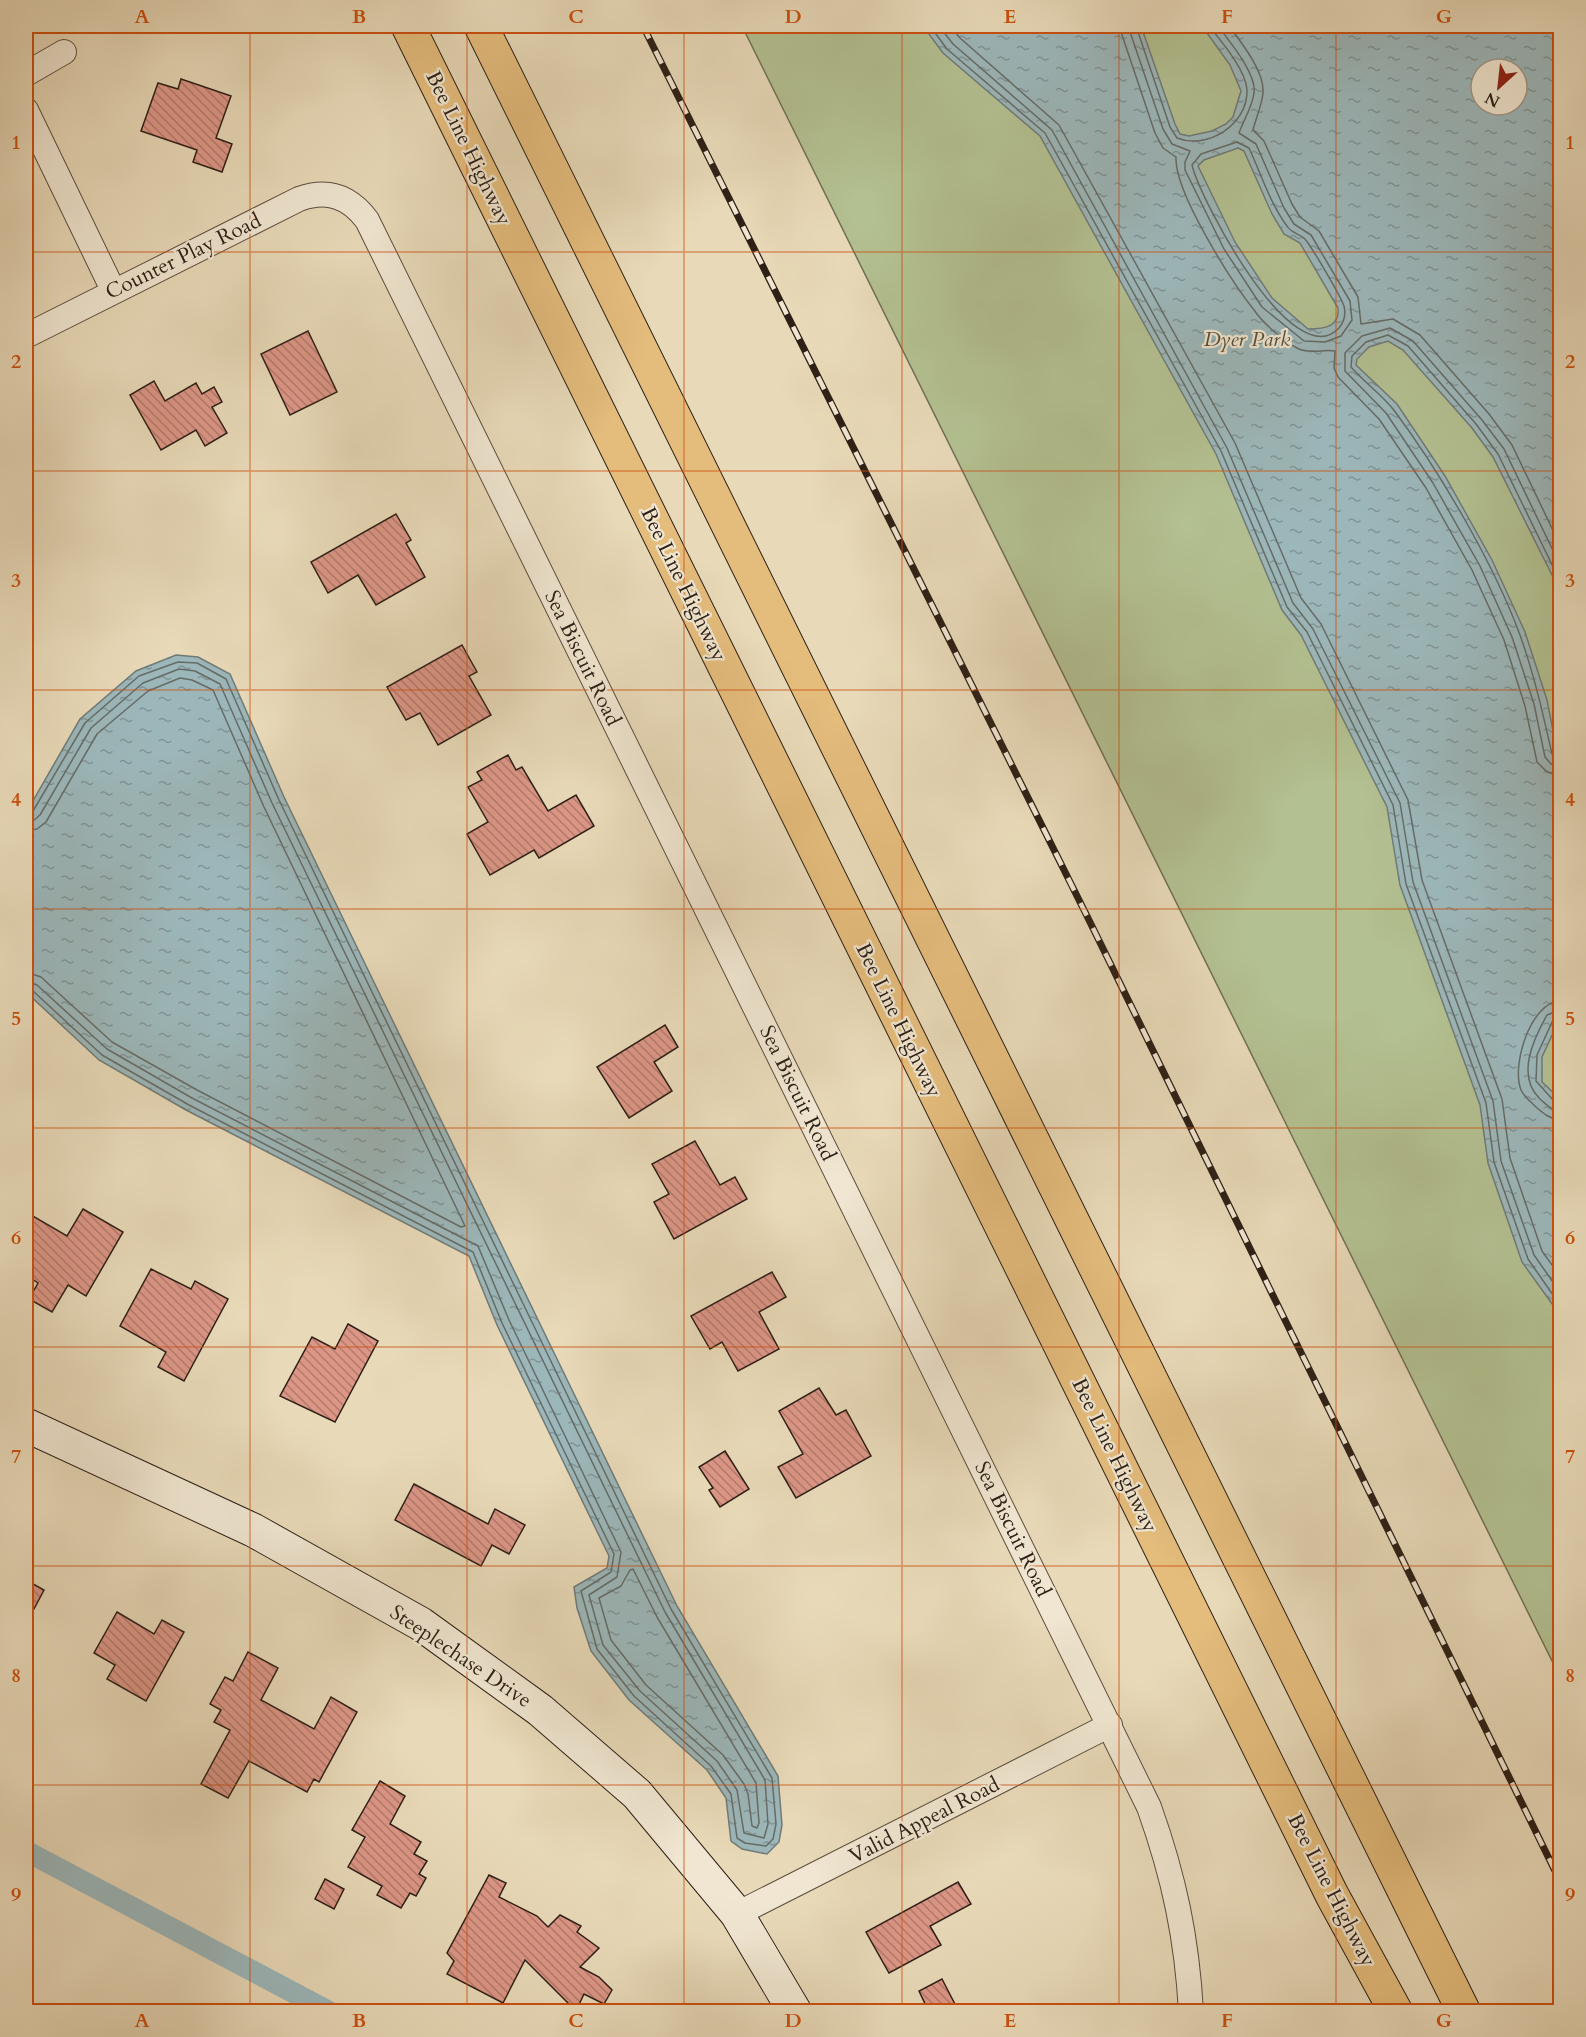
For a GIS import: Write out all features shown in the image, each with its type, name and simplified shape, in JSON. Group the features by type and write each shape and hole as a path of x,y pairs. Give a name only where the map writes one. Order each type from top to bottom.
{"highway":[{"name":"Bee Line Highway","path":"408,26 1327,1884 1396,2012"},
{"path":"481,26 1464,2012"}],"street":[{"path":"26,74 64,52"},
{"path":"26,110 113,290"},
{"name":"Counter Play Road","path":"26,336 113,290 299,199 314,194 329,194 344,199"},
{"name":"Sea Biscuit Road","path":"344,199 357,208 367,220 1149,1807 1169,1862 1188,1958 1191,2012"},
{"name":"Steeplechase Drive","path":"26,1425 253,1530 429,1630 540,1710 591,1751 637,1794 737,1914 795,2012"},
{"name":"Valid Appeal Road","path":"737,1914 1110,1725"}],"green space":[{"name":"Dyer Park","path":"742,26 1560,26 1560,1677"}],"water":[{"path":"923,26 1141,26 1175,124 1180,134 1189,136 1212,131 1226,124 1233,117 1241,91 1230,65 1202,26 1560,26 1560,591 1493,457 1472,428 1403,350 1388,341 1369,347 1357,359 1356,365 1397,404 1445,476 1492,560 1525,632 1547,700 1560,766 1560,1018 1542,1057 1542,1082 1560,1099 1560,1315 1522,1262 1488,1163 1480,1105 1400,885 1387,807 1301,635 1282,610 1216,454 1040,136 943,53","holes":["1238,148 1244,151 1272,214 1284,234 1300,243 1338,308 1336,319 1330,326 1308,329 1272,298 1235,242 1198,166 1204,160"]},
{"path":"176,655 198,657 230,674 284,797 677,1606 778,1776 782,1825 779,1842 767,1854 742,1849 731,1841 726,1798 707,1770 629,1700 591,1651 577,1608 574,1587 607,1568 609,1556 497,1325 469,1256 186,1110 99,1060 26,992 26,813 80,719 136,671"}],"building":[{"path":"181,79 231,96 216,138 232,144 222,172 193,162 197,150 141,131 158,83 178,89"},
{"path":"308,331 337,392 290,415 261,354"},
{"path":"154,381 165,401 196,383 202,394 214,387 222,402 212,407 227,433 205,446 196,430 161,450 130,395"},
{"path":"396,514 411,540 406,543 425,577 376,605 358,575 328,593 311,562"},
{"path":"462,645 477,672 469,676 491,715 438,745 420,713 406,720 387,687"},
{"path":"508,755 516,770 522,767 548,811 576,795 594,826 539,858 534,850 490,875 467,834 488,822 468,787 482,780 477,772"},
{"path":"665,1025 678,1047 654,1062 672,1091 629,1118 597,1067"},
{"path":"695,1141 720,1185 735,1177 747,1199 674,1239 654,1202 669,1194 652,1164"},
{"path":"83,1209 123,1232 86,1296 68,1285 52,1312 29,1299 38,1283 26,1275 26,1212 67,1236"},
{"path":"151,1269 191,1289 195,1281 228,1299 184,1381 158,1367 166,1352 120,1326"},
{"path":"772,1272 786,1297 759,1312 779,1349 738,1371 722,1342 710,1349 691,1316"},
{"path":"348,1324 378,1341 335,1422 280,1396 312,1337 335,1349"},
{"path":"819,1388 836,1415 846,1410 871,1456 796,1498 778,1467 803,1454 779,1411"},
{"path":"725,1451 749,1489 720,1507 709,1490 713,1488 699,1467"},
{"path":"414,1484 488,1524 495,1509 525,1525 509,1554 492,1545 481,1566 395,1520"},
{"path":"26,1580 44,1590 26,1624"},
{"path":"117,1612 154,1634 162,1620 184,1632 146,1701 107,1679 115,1665 94,1653"},
{"path":"248,1652 278,1668 261,1700 314,1729 331,1697 357,1712 319,1782 314,1779 307,1792 249,1761 228,1798 201,1784 230,1730 214,1722 221,1710 210,1704 225,1677 233,1681"},
{"path":"380,1781 405,1796 390,1824 421,1842 414,1854 427,1861 419,1874 426,1878 416,1896 410,1893 401,1908 377,1895 382,1886 348,1867 365,1837 352,1830"},
{"path":"489,1875 506,1883 499,1897 537,1916 548,1927 560,1915 581,1926 577,1932 599,1948 580,1967 599,1977 612,1990 604,2004 584,1994 576,2011 525,1960 503,2003 447,1974 454,1961 447,1953"},
{"path":"325,1879 344,1889 334,1909 315,1899"},
{"path":"958,1882 971,1904 930,1926 941,1945 889,1973 866,1932"},
{"path":"942,1979 959,2012 929,2012 919,1991"}],"waterway":[{"path":"26,1851 330,2012"}],"railway":[{"path":"643,26 1087,916 1560,1881"}]}
